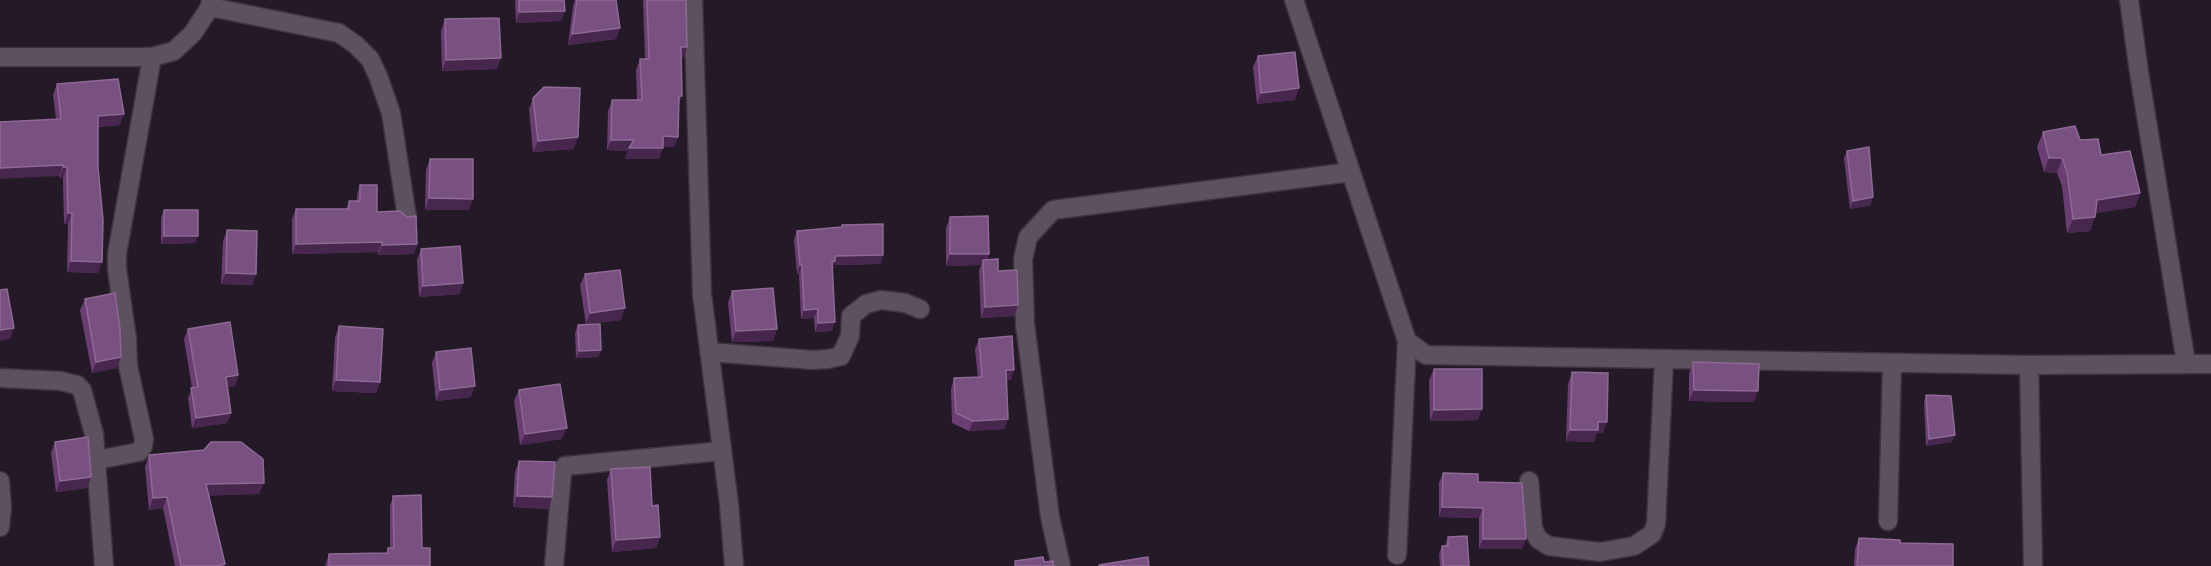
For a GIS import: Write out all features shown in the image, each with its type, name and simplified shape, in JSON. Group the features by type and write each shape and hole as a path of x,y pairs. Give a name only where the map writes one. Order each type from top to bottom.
{"street":[{"path":"693,0 702,294 729,504 734,566"},
{"path":"1294,0 1407,341 1396,555"},
{"path":"2129,0 2186,363"},
{"path":"0,57 152,57 174,51 193,33 210,4 339,33 370,59 378,76 391,113 407,217"},
{"path":"96,460 139,452 144,439 128,366 117,254 152,57"},
{"path":"1061,566 1050,517 1025,324 1023,259 1028,237 1053,210 1351,172"},
{"path":"709,352 813,360 841,356 850,336 851,316 866,304 881,300 905,303 920,309"},
{"path":"1407,341 1426,355 1892,363 2211,364"},
{"path":"1530,481 1533,528 1538,538 1549,546 1600,552 1634,546 1652,534 1656,524 1664,360"},
{"path":"1888,521 1892,363"},
{"path":"2029,364 2033,566"},
{"path":"0,378 61,381 77,385 82,390 94,434 104,566"},
{"path":"554,566 562,472 565,466 722,451"},
{"path":"0,481 2,507 0,527"}],"building":[{"path":"519,0 564,0 565,11 519,12"},
{"path":"577,0 616,0 620,28 572,34"},
{"path":"647,0 686,0 687,47 681,47 682,96 679,96 678,137 663,136 663,148 629,148 634,140 611,140 612,100 642,100 640,59 649,59"},
{"path":"499,18 501,58 446,60 445,19"},
{"path":"1295,52 1299,88 1261,93 1258,56"},
{"path":"118,79 124,114 98,116 98,167 103,220 102,262 71,261 72,213 68,213 67,167 63,165 0,168 0,122 61,119 57,84"},
{"path":"544,87 580,88 578,137 538,141 533,98"},
{"path":"2075,126 2080,140 2098,139 2101,155 2130,151 2140,193 2097,200 2095,217 2073,219 2067,172 2062,158 2049,158 2043,132"},
{"path":"1869,147 1873,197 1853,201 1847,151"},
{"path":"430,159 473,159 473,199 429,198"},
{"path":"360,185 377,185 377,212 400,211 407,217 416,216 417,244 382,245 382,242 296,244 296,209 349,209 349,201 360,201"},
{"path":"164,210 198,210 198,236 164,236"},
{"path":"988,216 989,254 950,254 950,217"},
{"path":"883,224 883,255 835,256 835,261 832,262 835,322 818,323 818,309 804,310 802,265 800,265 797,231 842,227 842,225"},
{"path":"227,230 257,231 256,274 226,273"},
{"path":"460,246 463,283 423,286 421,249"},
{"path":"998,259 998,271 1017,270 1018,305 985,307 983,260"},
{"path":"620,270 625,308 590,313 585,274"},
{"path":"773,288 777,329 736,331 732,291"},
{"path":"7,289 14,328 0,330 0,290"},
{"path":"115,293 121,357 96,362 85,299"},
{"path":"230,322 238,375 226,377 231,413 196,418 191,388 198,387 188,329"},
{"path":"600,324 601,350 579,351 578,325"},
{"path":"339,326 383,329 380,382 336,380"},
{"path":"1012,336 1014,370 1006,370 1008,419 973,421 956,413 954,378 982,377 979,339"},
{"path":"471,348 475,386 440,390 436,352"},
{"path":"1693,362 1759,364 1758,391 1694,390"},
{"path":"1434,369 1482,369 1482,409 1434,410"},
{"path":"1572,372 1608,373 1607,422 1598,422 1598,430 1570,430"},
{"path":"560,384 567,428 525,434 519,390"},
{"path":"1926,395 1951,396 1955,435 1929,439"},
{"path":"88,437 91,477 60,481 55,442"},
{"path":"211,442 241,442 263,459 264,483 206,484 225,564 181,566 167,497 153,498 149,455 204,450"},
{"path":"519,461 555,462 552,497 517,496"},
{"path":"650,467 652,506 658,505 660,537 616,540 611,469"},
{"path":"1443,473 1478,474 1478,482 1522,483 1526,539 1483,539 1483,508 1442,507"},
{"path":"421,495 422,548 430,548 430,566 329,566 329,554 388,553 388,548 394,548 393,496"},
{"path":"1467,536 1469,566 1443,566 1442,546 1448,546 1448,537"},
{"path":"1859,538 1900,540 1900,543 1953,544 1953,566 1857,566"},
{"path":"1043,557 1044,562 1053,561 1053,566 1015,566 1015,561"},
{"path":"1148,557 1149,566 1099,566 1099,565"}]}
